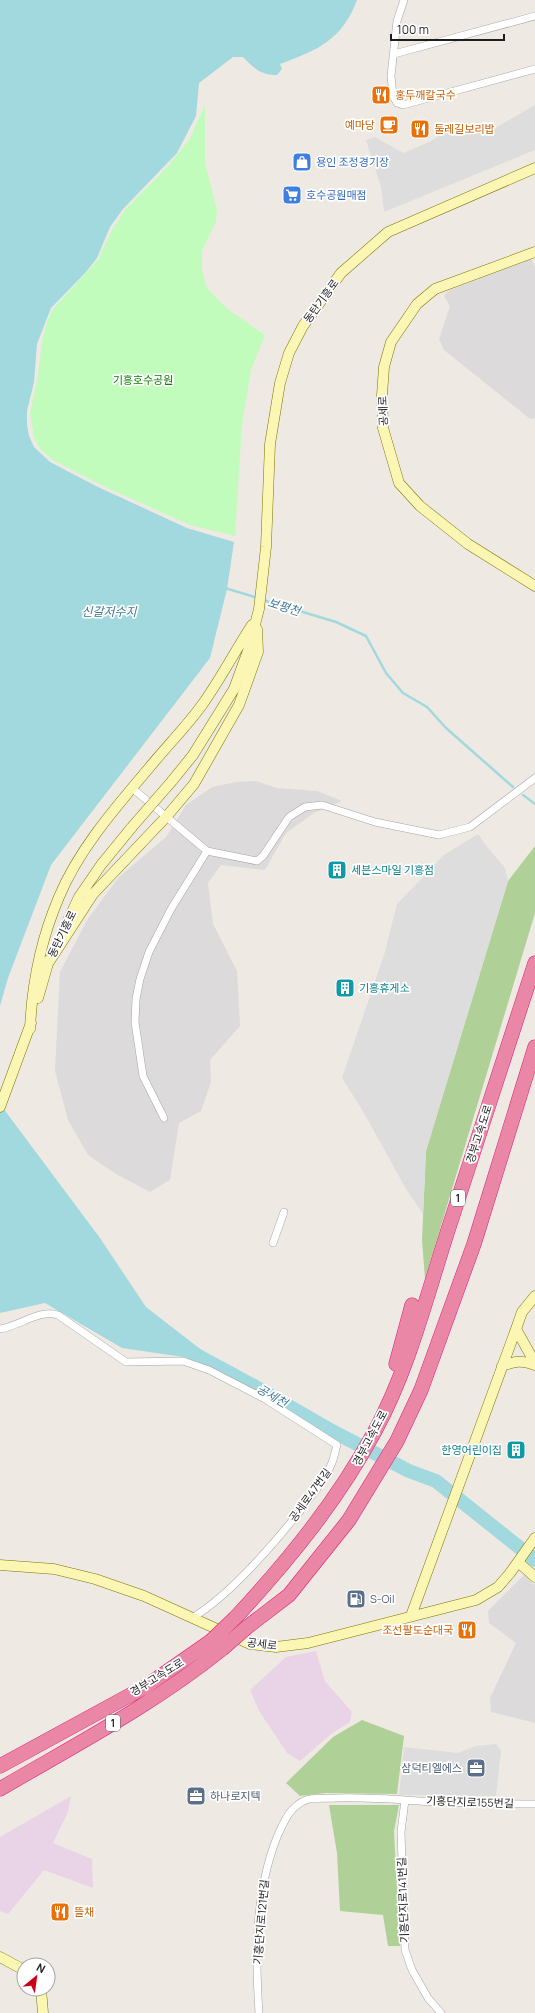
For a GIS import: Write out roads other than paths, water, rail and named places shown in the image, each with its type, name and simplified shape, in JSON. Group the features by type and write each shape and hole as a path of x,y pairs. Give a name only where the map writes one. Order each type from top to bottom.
{"highway":[{"name":"경부고속도로","path":"0,1789 154,1698 195,1671 235,1618 278,1571 324,1512 356,1465 375,1431 414,1342 449,1226 535,963"},
{"name":"경부고속도로","path":"0,1766 145,1687 246,1628 288,1595 349,1520 397,1441 421,1390 474,1244 535,1047"},
{"path":"383,1414 412,1305"}],"main road":[{"name":"동탄기흥로","path":"0,1107 21,1056 30,1029 47,965 79,897 101,865 193,755 234,689 249,648 258,613 266,547 270,444 280,382 289,353 303,326 341,273 388,232 530,172 535,168"},
{"name":"공세로","path":"535,252 435,290 417,304 391,342 384,367 382,395 383,428 399,483 420,506 468,544 535,586"},
{"path":"30,1029 31,998 43,941 59,896 77,863 97,833 132,788 202,705 258,613"},
{"path":"47,965 93,894 167,816 194,784 239,705 258,652 258,613"},
{"path":"411,1616 522,1312 535,1296"},
{"path":"502,1366 513,1361 525,1361 535,1364 532,1351 516,1329"},
{"name":"공세로","path":"0,1565 54,1569 95,1579 144,1596 250,1644 276,1647 308,1643 476,1600 498,1587 534,1539"},
{"path":"518,1562 535,1577"},
{"path":"0,1957 16,1966"},
{"path":"42,1997 43,2013"}],"street":[{"path":"404,0 397,21 391,76 393,96 397,103 403,105 535,68"},
{"path":"394,54 535,16"},
{"path":"132,788 207,851 257,861 263,856 289,817 305,807 322,805 374,822 439,834 470,827 535,778"},
{"path":"164,1118 143,1076 135,1022 136,999 140,979 149,952 171,909 207,851"},
{"path":"273,1243 284,1212"},
{"name":"공세로47번길","path":"0,1329 28,1321 42,1313 58,1315 126,1362 182,1361 209,1370 265,1399 337,1445 332,1465 314,1492 289,1524 268,1549 233,1585 211,1605 192,1618"},
{"name":"기흥단지로121번길","path":"259,2013 256,1975 261,1896 269,1859 283,1823 292,1808 307,1800 355,1798 405,1800"},
{"name":"기흥단지로155번길","path":"405,1800 535,1804"},
{"name":"기흥단지로141번길","path":"405,1800 401,1832 405,1950 412,1970 428,1998 441,2013"}],"water":[{"name":"신갈저수지","path":"0,0 357,0 351,14 336,34 327,42 306,54 280,64 282,69 277,75 266,74 254,68 243,57 233,57 199,83 196,116 177,153 123,209 110,227 97,258 86,272 51,308 37,344 34,382 27,411 29,436 34,447 50,462 98,487 187,528 234,542 227,589 210,658 51,865 8,978 0,1006"},
{"path":"0,1104 100,1238 146,1307 217,1362 122,1348 45,1303 0,1313"}],"waterway":[{"name":"보평천","path":"225,588 258,598"},
{"name":"보평천","path":"263,600 336,622 366,636 386,673 403,693 427,707 446,728 513,787"},
{"name":"보평천","path":"523,795 535,804"},
{"name":"공세천","path":"189,1351 332,1431 409,1471 436,1481 535,1560"}],"place":[{"name":"홍두깨칼국수","path":"381,95"},
{"name":"예마당","path":"389,125"},
{"name":"둘레길보리밥","path":"420,129"},
{"name":"용인 조정경기장","path":"302,162"},
{"name":"호수공원매점","path":"292,195"},
{"name":"세븐스마일 기흥점","path":"337,870"},
{"name":"기흥휴게소","path":"345,988"},
{"name":"한영어린이집","path":"516,1450"},
{"name":"S-Oil","path":"356,1599"},
{"name":"조선팔도순대국","path":"467,1630"},
{"name":"삼덕티엘에스","path":"476,1768"},
{"name":"하나로지텍","path":"196,1796"},
{"name":"뜰채","path":"60,1912"}],"park label":[{"name":"기흥호수공원","path":"143,380"}]}
